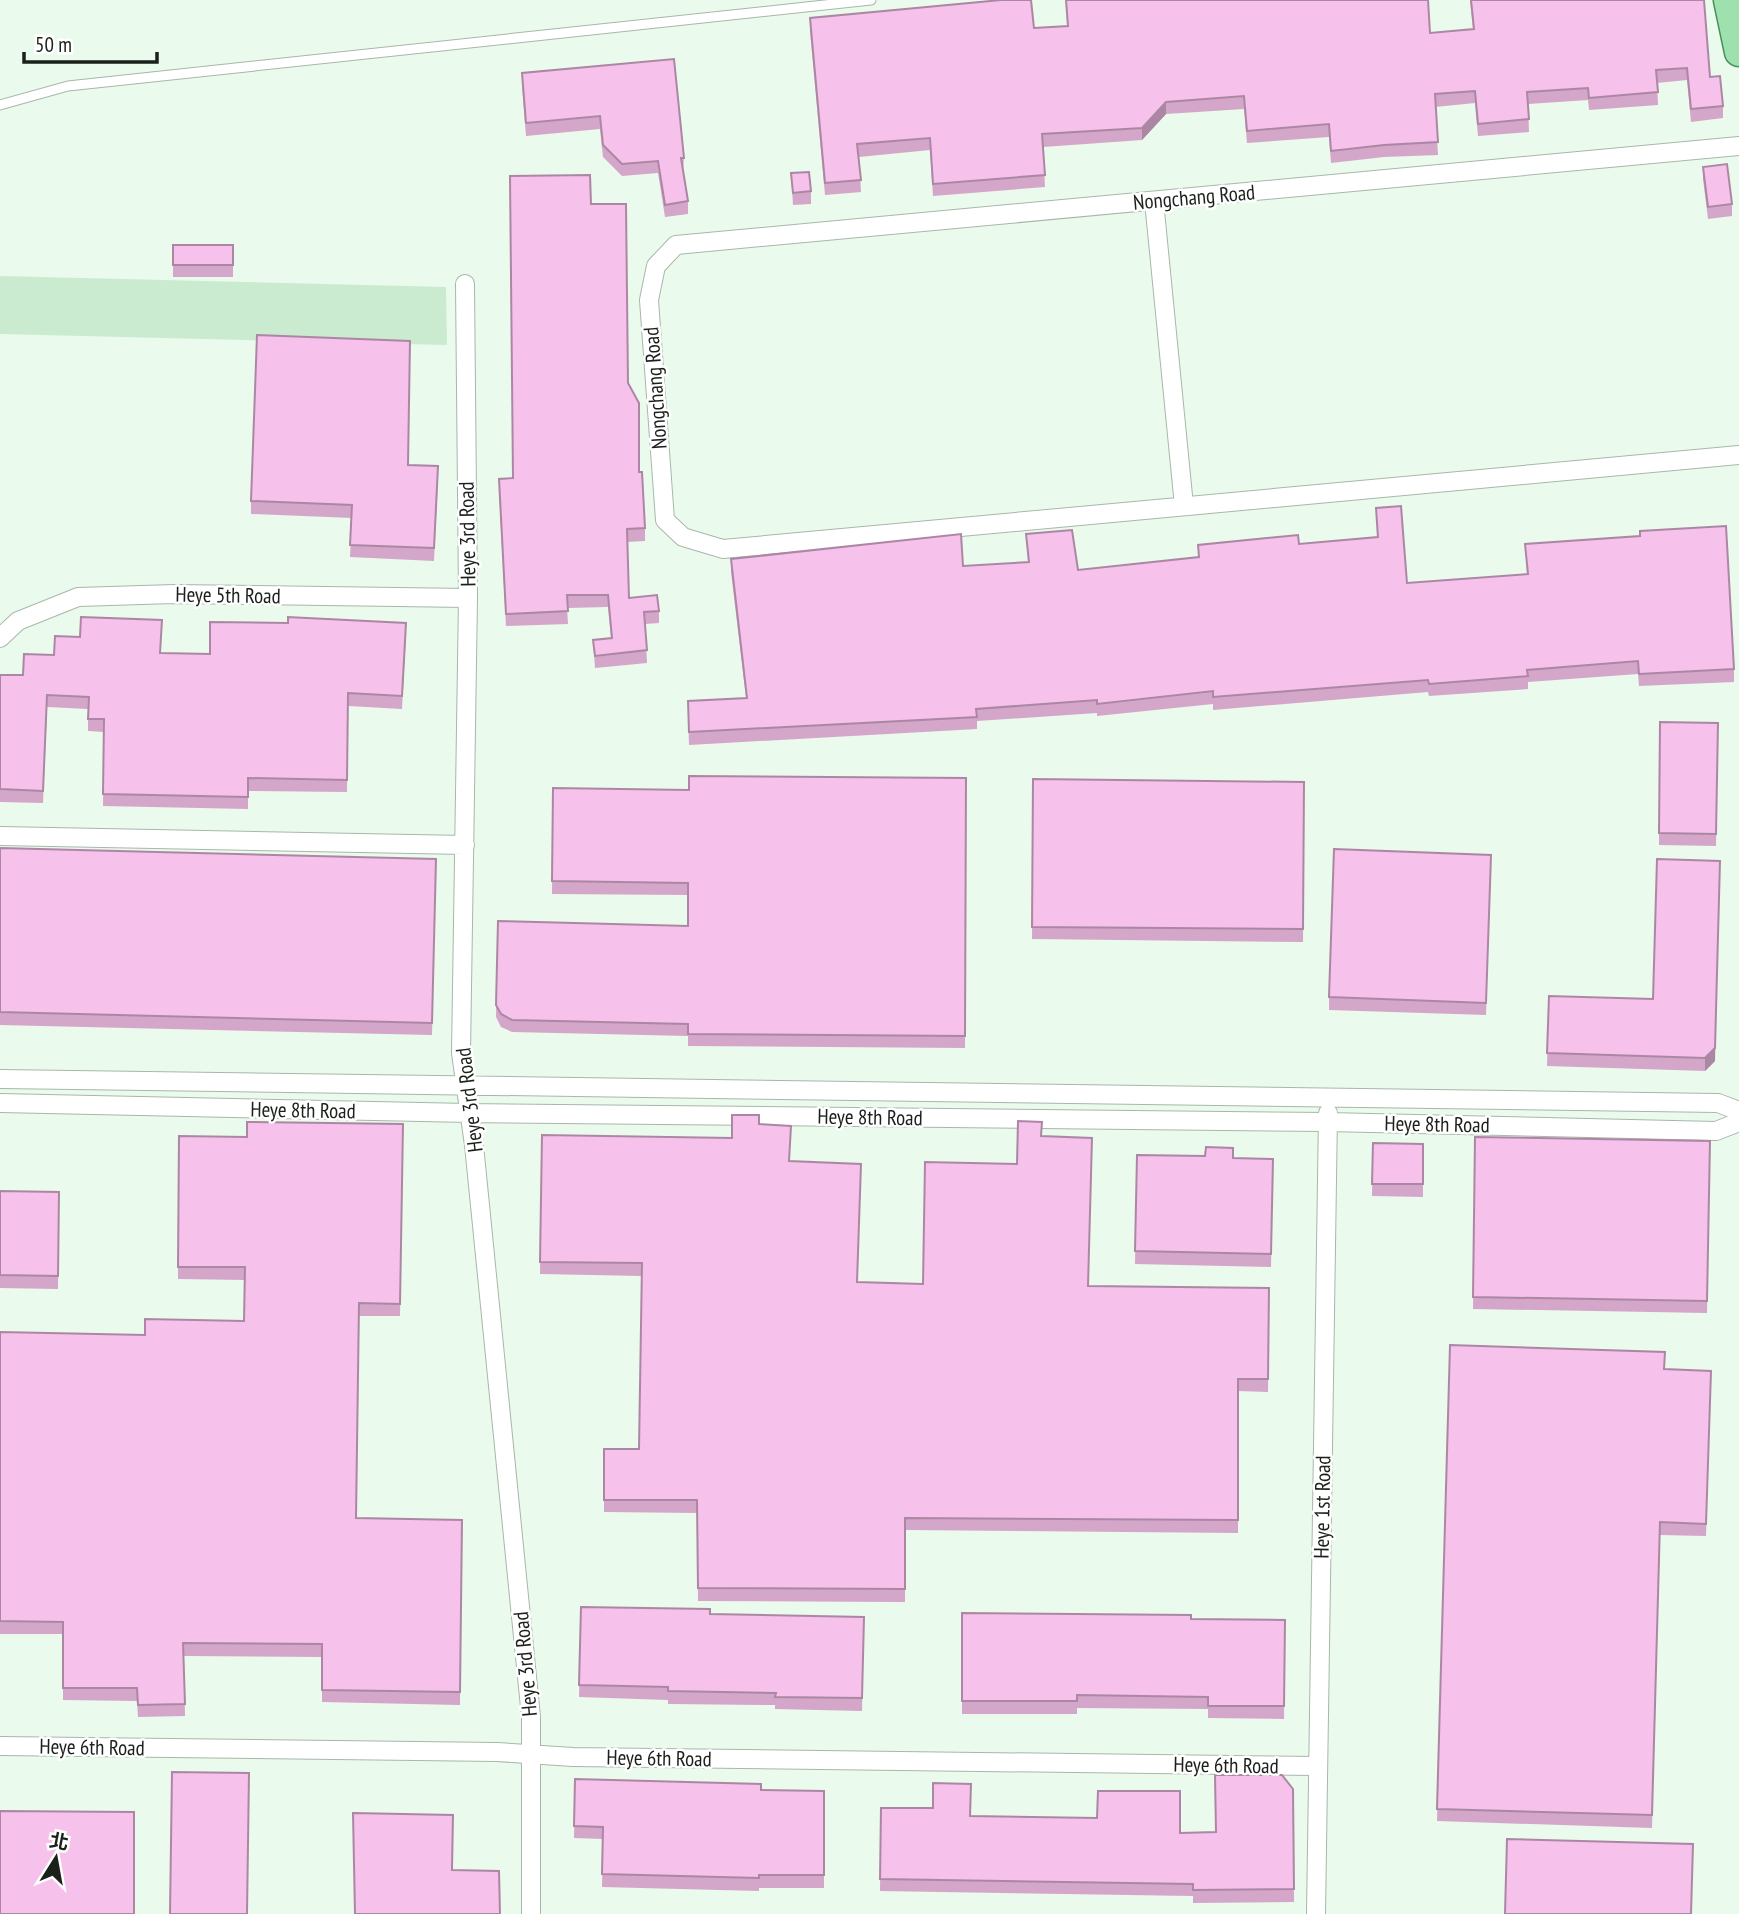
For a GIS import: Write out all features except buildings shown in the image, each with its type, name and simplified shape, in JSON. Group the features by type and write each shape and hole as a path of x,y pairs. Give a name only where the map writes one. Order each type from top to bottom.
{"main road":[{"path":"1728,0 1739,52"}],"street":[{"name":"Nongchang Road","path":"1739,146 676,245 656,266 649,300 665,520 684,537 723,549 1739,454"},
{"path":"1154,201 1184,506"},
{"name":"Heye 3rd Road","path":"464,284 468,598 461,1053 531,1717 531,1914"},
{"name":"Heye 5th Road","path":"0,638 18,621 78,597 174,594 468,598"},
{"path":"0,836 466,845"},
{"name":"Heye 8th Road","path":"0,1079 1718,1103 1739,1111"},
{"name":"Heye 1st Road","path":"1316,1914 1328,1099"},
{"name":"Heye 8th Road","path":"0,1103 469,1113 1327,1122 1716,1131 1739,1122"},
{"name":"Heye 6th Road","path":"0,1746 1318,1766"}],"lane":[{"path":"0,105 68,86 871,0"}],"green space":[{"path":"0,276 446,287 447,345 0,334"}]}
